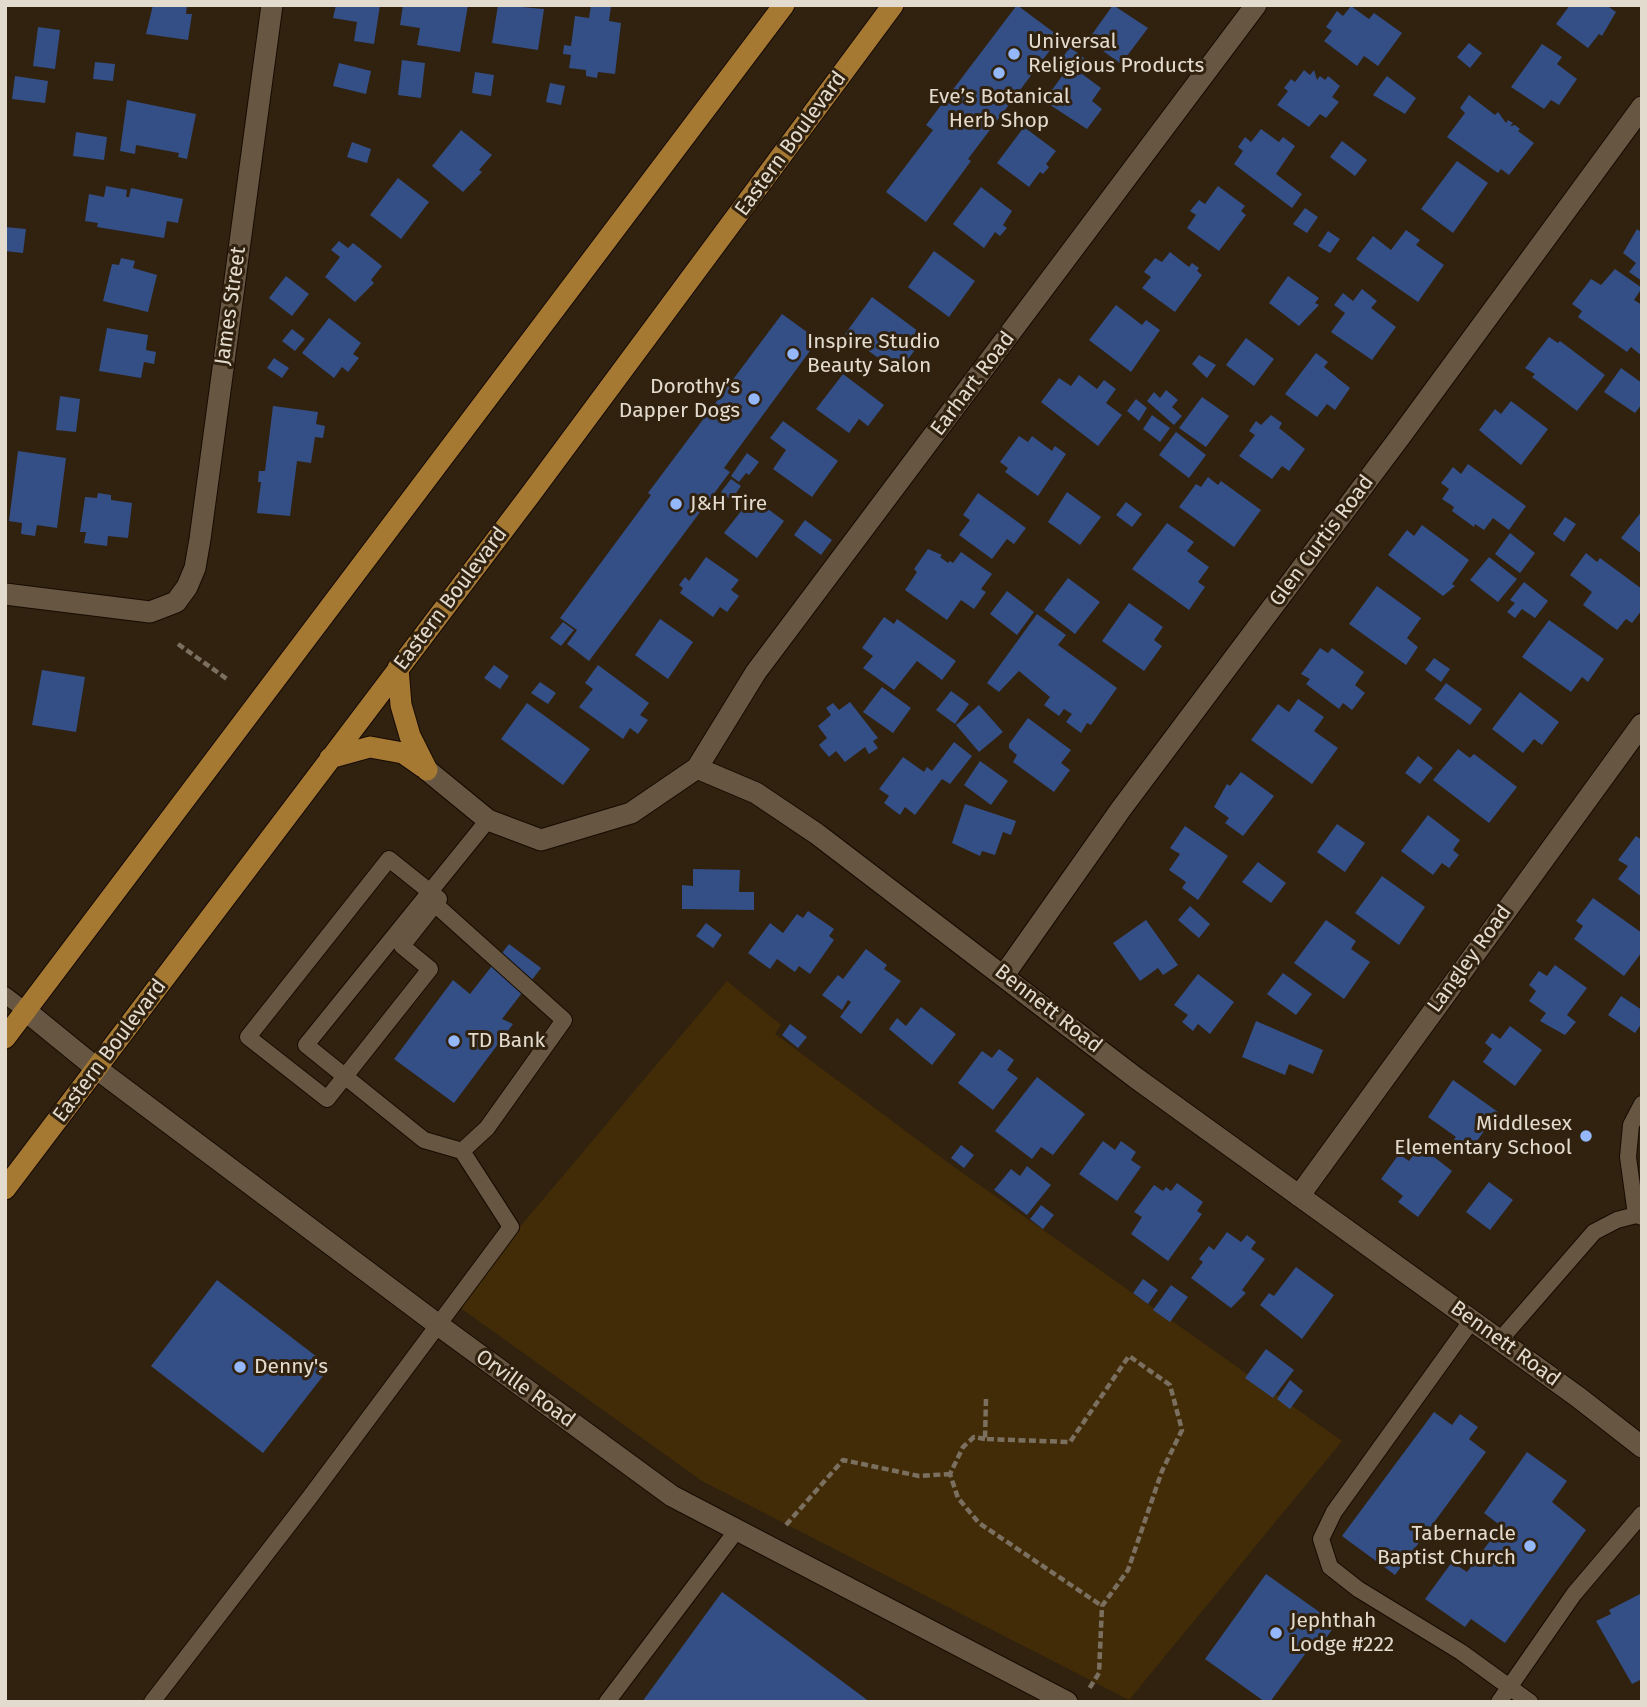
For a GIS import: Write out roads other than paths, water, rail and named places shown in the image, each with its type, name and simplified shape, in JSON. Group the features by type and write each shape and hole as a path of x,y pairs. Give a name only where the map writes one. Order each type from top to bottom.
{"main road":[{"path":"5,1038 784,5"},
{"name":"Eastern Boulevard","path":"5,1189 530,495 893,5"},
{"path":"398,668 407,726 427,770"},
{"path":"330,758 370,747 403,753 427,770"}],"street":[{"name":"James Street","path":"5,594 150,612 176,602 187,587 195,568 200,540 272,5"},
{"name":"Earhart Road","path":"697,768 756,673 1256,5"},
{"name":"Glen Curtis Road","path":"1004,975 1121,809 1400,437 1642,107"},
{"name":"Langley Road","path":"1299,1196 1642,724"},
{"path":"427,770 488,820 541,840 631,813 697,768"},
{"name":"Bennett Road","path":"697,768 734,782 790,814 1136,1078 1500,1340 1642,1447"},
{"name":"Orville Road","path":"26,1011 96,1068 437,1324 672,1496 1057,1699"}],"lane":[{"path":"152,1702 310,1497 511,1227 462,1151 424,1140 306,1045 488,820"},
{"path":"389,859 439,899 402,946 430,969 345,1076 327,1099 248,1037 389,859"},
{"path":"426,897 564,1020 487,1128 462,1151"},
{"path":"5,995 26,1011"},
{"path":"1500,1340 1594,1232 1617,1220 1639,1216 1628,1157 1630,1125 1642,1104"},
{"path":"1472,1320 1334,1512 1321,1539 1330,1567 1358,1589 1461,1652 1530,1702"},
{"path":"1499,1702 1574,1594 1642,1514"},
{"path":"607,1702 737,1530"}],"place":[{"name":"Universal Religious Products","path":"1014,54"},
{"name":"Eve’s Botanical Herb Shop","path":"999,73"},
{"name":"Inspire Studio Beauty Salon","path":"793,354"},
{"name":"Dorothy’s Dapper Dogs","path":"754,399"},
{"name":"J&H Tire","path":"676,504"},
{"name":"TD Bank","path":"454,1041"},
{"name":"Middlesex Elementary School","path":"1586,1136"},
{"name":"Denny's","path":"240,1367"},
{"name":"Tabernacle Baptist Church","path":"1530,1546"},
{"name":"Jephthah Lodge #222","path":"1276,1633"}]}
